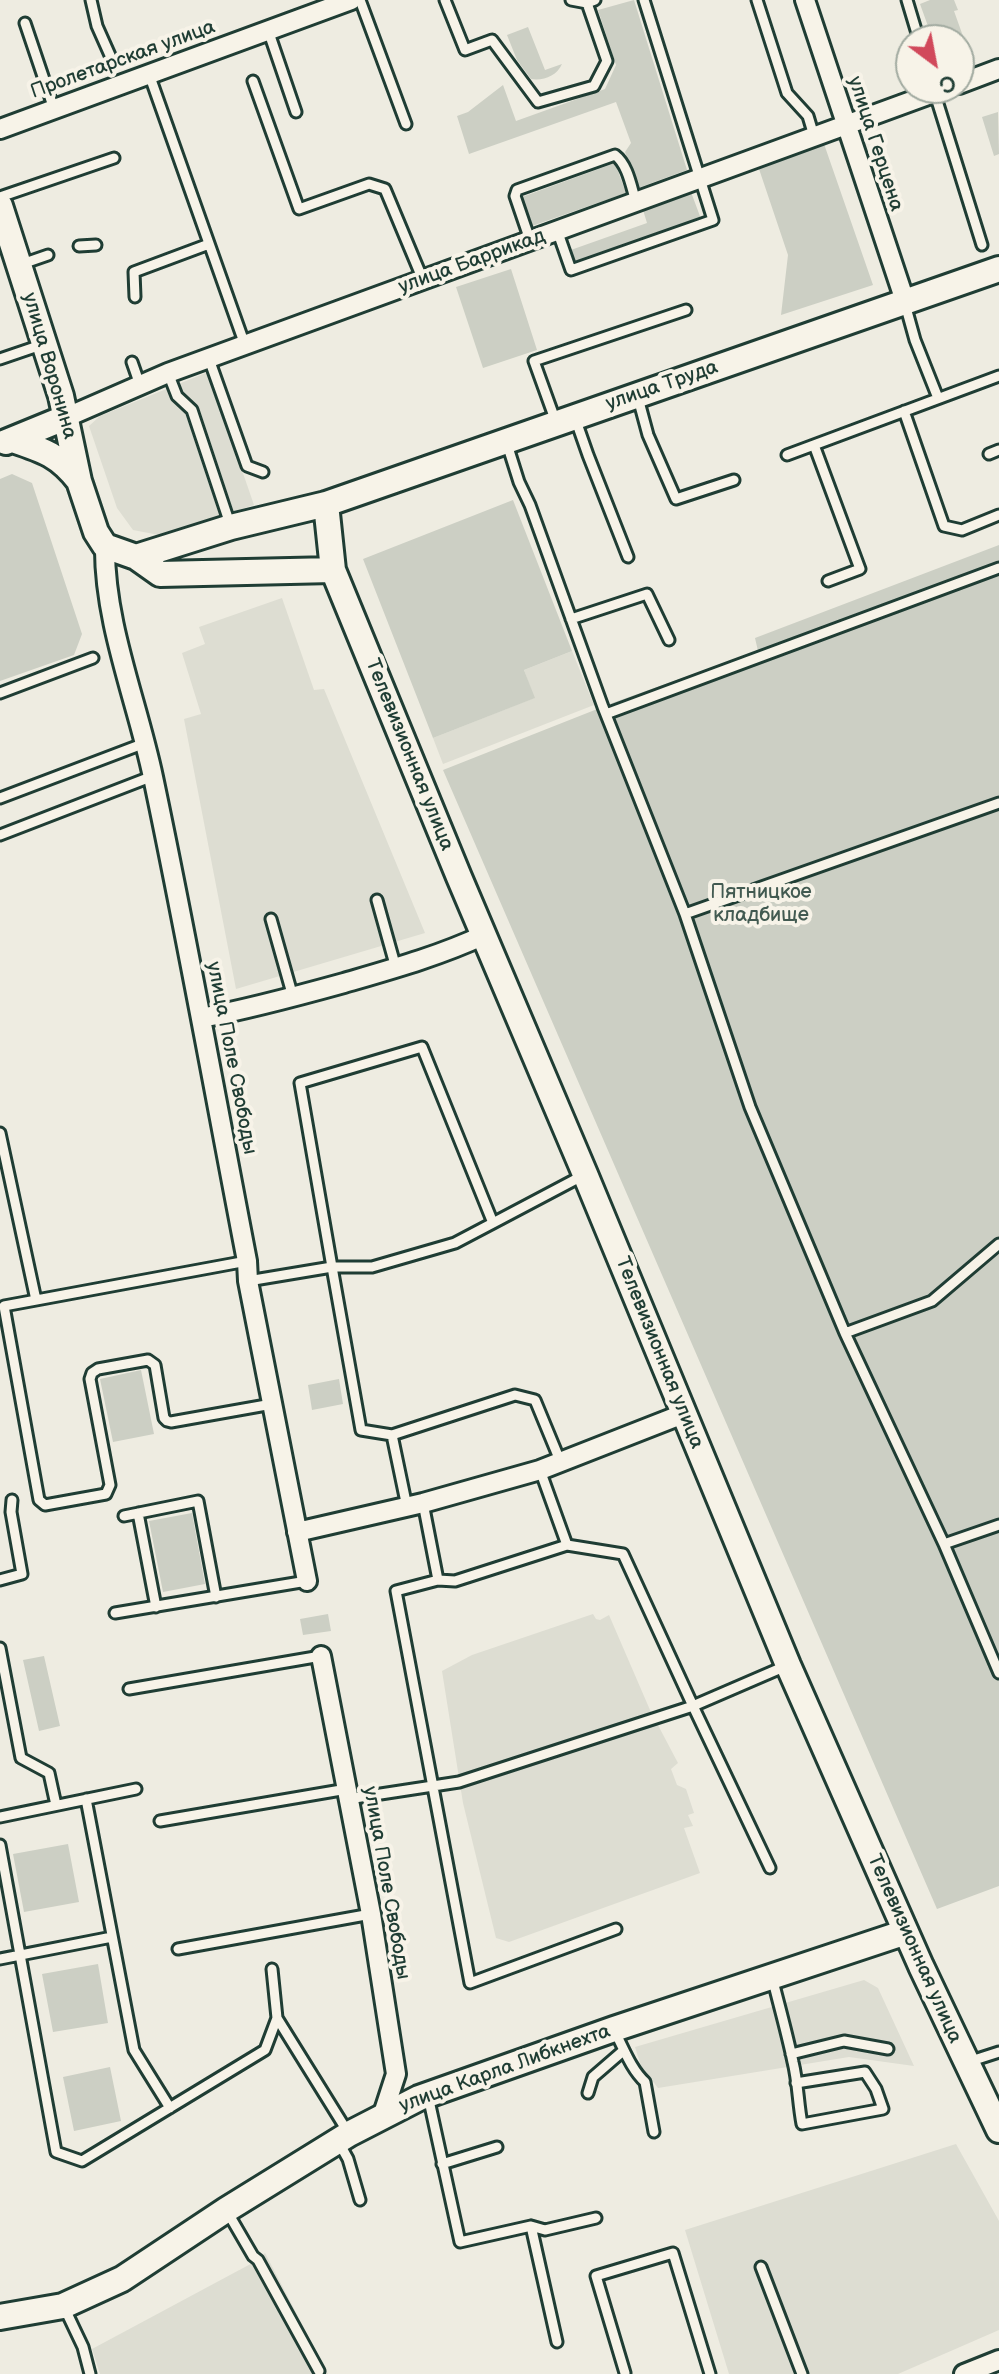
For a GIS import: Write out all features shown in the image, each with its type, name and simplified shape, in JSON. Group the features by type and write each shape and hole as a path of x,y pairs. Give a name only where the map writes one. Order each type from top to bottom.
{"street":[{"name":"Пролетарская улица","path":"0,129 268,30 327,4 351,0"},
{"name":"улица Герцена","path":"805,0 905,301"},
{"path":"975,78 999,69"},
{"name":"улица Баррикад","path":"6,442 168,373 900,104"},
{"name":"улица Воронина","path":"0,206 11,257 44,344 67,417 79,481"},
{"name":"улица Труда","path":"120,552 326,504 999,269"},
{"path":"6,442 46,451 66,464 79,481 96,532 120,552 160,574 333,570"},
{"name":"Телевизионная улица","path":"326,504 333,570 484,935 788,1665 906,1932 999,2130"},
{"name":"улица Поле Свободы","path":"120,552 105,577 119,647 153,776 307,1581"},
{"path":"201,1018 293,997 396,968 484,935"},
{"path":"297,1532 415,1505 540,1470 683,1414"},
{"name":"улица Поле Свободы","path":"321,1656 371,1914 396,2074 382,2117"},
{"name":"улица Карла Либкнехта","path":"0,2317 63,2306 122,2279 344,2137 428,2096 619,2040 772,1977 906,1932"},
{"path":"964,2374 995,2365"}],"lane":[{"path":"91,0 97,26 113,62"},
{"path":"360,0 406,124"},
{"path":"445,0 465,50 492,40 538,102 594,86 607,61 590,1 571,0"},
{"path":"557,230 571,270 713,220 644,0"},
{"path":"757,0 787,93 808,116 814,136"},
{"path":"907,0 914,24"},
{"path":"25,23 54,109"},
{"path":"268,30 296,112"},
{"path":"149,74 245,345"},
{"path":"253,81 299,209 369,184 385,189 423,280"},
{"path":"942,104 982,245"},
{"path":"530,240 515,196 517,190 615,155 621,158 626,169 636,202"},
{"path":"0,197 114,158"},
{"path":"135,297 134,272 209,244"},
{"path":"79,246 96,245"},
{"path":"11,257 48,255"},
{"path":"905,301 915,340 938,398"},
{"path":"628,557 588,455 534,361 686,310"},
{"path":"0,359 44,344"},
{"path":"209,359 247,466 263,472"},
{"path":"132,362 140,385"},
{"path":"168,373 177,396 192,410 231,527"},
{"path":"787,455 999,376"},
{"path":"637,395 648,435 676,499 734,480"},
{"path":"904,411 944,526 962,530 999,515"},
{"path":"506,441 606,714 685,914 750,1107 845,1333 944,1544 999,1673"},
{"path":"814,445 860,569 828,581"},
{"path":"606,714 999,568"},
{"path":"571,619 647,594 669,640"},
{"path":"0,693 93,658"},
{"path":"0,798 145,743"},
{"path":"0,835 153,776"},
{"path":"685,914 999,803"},
{"path":"377,900 396,968"},
{"path":"271,919 293,997"},
{"path":"493,1223 422,1047 300,1083 361,1430 392,1435 515,1395 535,1400 561,1463"},
{"path":"0,1133 36,1300"},
{"path":"248,1281 332,1267 372,1267 455,1243 585,1174"},
{"path":"845,1333 932,1301 999,1244"},
{"path":"247,1261 4,1306 41,1504 109,1491 90,1379 98,1369 152,1361 164,1418 171,1422 272,1404"},
{"path":"392,1435 438,1580"},
{"path":"540,1470 567,1545"},
{"path":"0,1580 22,1574 11,1512 12,1500"},
{"path":"124,1516 198,1501 216,1597"},
{"path":"138,1513 156,1607"},
{"path":"944,1544 999,1525"},
{"path":"616,1929 470,1983 396,1591 438,1580 455,1581 567,1545 623,1554 770,1868"},
{"path":"115,1613 307,1581"},
{"path":"0,1648 21,1758 49,1773 56,1805"},
{"path":"129,1689 321,1656"},
{"path":"160,1821 348,1794 459,1782 693,1706 788,1665"},
{"path":"0,1817 136,1789"},
{"path":"86,1799 134,2050 170,2108"},
{"path":"0,1845 56,2152 82,2161 170,2108 265,2050 277,2018"},
{"path":"178,1949 371,1914"},
{"path":"0,1959 112,1937"},
{"path":"272,1969 277,2018 344,2137 360,2200"},
{"path":"772,1977 791,2054 802,2124 883,2109 876,2089 865,2072 796,2083"},
{"path":"588,2093 593,2077 619,2040 645,2082 654,2132"},
{"path":"791,2054 844,2041 888,2049"},
{"path":"966,2063 999,2052"},
{"path":"428,2096 460,2242 531,2226 545,2230 596,2218"},
{"path":"442,2164 497,2147"},
{"path":"226,2210 258,2260 319,2371"},
{"path":"531,2226 557,2342"},
{"path":"625,2373 596,2276 673,2253 710,2374"},
{"path":"761,2267 802,2374"},
{"path":"63,2306 83,2347 90,2374"}],"shaded area":[{"path":"208,372 254,505 159,535 133,530 117,508 89,426 100,416"},
{"path":"282,598 314,690 324,689 425,933 236,989 184,719 201,714 182,653 205,644 199,627"},
{"path":"572,651 594,705 443,764 433,738 534,698 524,670"},
{"path":"593,1614 600,1620 609,1615 650,1710 678,1763 671,1769 677,1785 686,1789 694,1813 688,1815 693,1826 684,1828 700,1873 509,1942 496,1938 463,1803 442,1671 472,1655"},
{"path":"864,1980 878,1988 914,2066 849,2057 658,2088 641,2066 635,2047"},
{"path":"956,2144 999,2221 999,2330 898,2374 729,2374 685,2230"},
{"path":"265,2253 328,2374 100,2374 92,2349 258,2260"}],"green space":[{"path":"634,0 687,170 638,188 625,152 631,143 616,102 469,154 457,116 468,112 503,85 516,121 605,89 616,65 598,10"},
{"path":"930,0 954,0 959,24 927,24 920,4"},
{"path":"528,27 545,70 562,64 549,77 531,79 517,60 507,35"},
{"path":"998,112 999,154 994,156 982,117"},
{"path":"823,141 873,285 781,315 788,255 757,163"},
{"path":"615,163 626,193 532,226 522,197"},
{"path":"691,192 701,219 573,265 568,251 647,223 643,210"},
{"path":"511,269 537,350 483,368 456,287"},
{"path":"12,474 32,483 82,634 74,655 0,681 0,479"},
{"path":"513,500 572,651 524,670 535,698 433,738 363,559"},
{"name":"Пятницкое кладбище","path":"999,545 999,1886 937,1909 443,770 615,702 758,651 755,638"},
{"path":"141,1370 154,1434 113,1442 100,1379"},
{"path":"339,1379 343,1404 312,1410 308,1385"},
{"path":"192,1513 205,1584 163,1592 149,1521"},
{"path":"328,1614 331,1631 303,1635 300,1619"},
{"path":"44,1656 60,1726 39,1731 23,1660"},
{"path":"68,1844 79,1902 24,1912 13,1854"},
{"path":"98,1964 108,2023 53,2032 42,1974"},
{"path":"110,2067 121,2121 74,2131 63,2077"}]}
